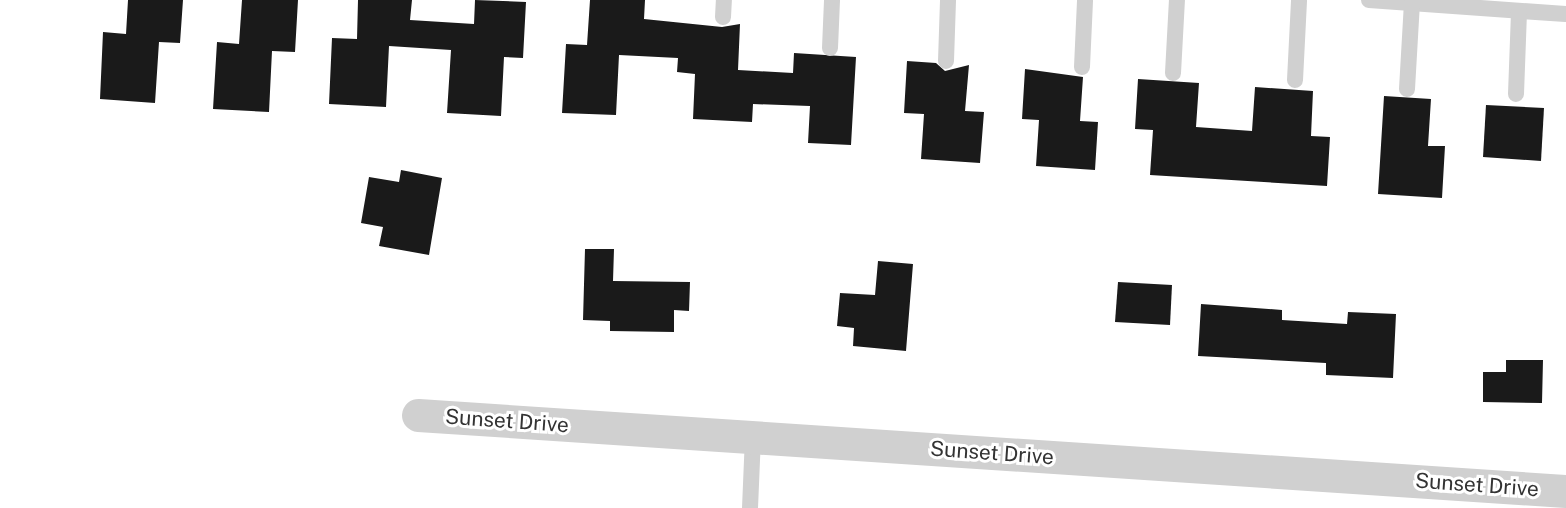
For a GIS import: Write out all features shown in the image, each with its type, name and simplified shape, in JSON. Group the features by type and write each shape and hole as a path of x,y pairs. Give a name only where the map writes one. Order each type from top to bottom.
{"street":[{"name":"Sunset Drive","path":"418,415 1566,491"}],"lane":[{"path":"723,17 724,0"},
{"path":"830,48 832,0"},
{"path":"946,61 948,0"},
{"path":"1082,68 1085,0"},
{"path":"1173,73 1177,0"},
{"path":"1295,80 1299,0"},
{"path":"1369,0 1463,3 1519,11 1566,14"},
{"path":"1407,89 1412,3"},
{"path":"1516,94 1519,11"},
{"path":"750,508 753,437"}],"building":[{"path":"128,0 183,0 180,43 159,42 155,103 100,99 103,32 126,34"},
{"path":"242,0 298,0 295,52 272,51 269,112 213,109 217,42 239,44"},
{"path":"358,0 412,0 410,20 474,24 475,0 526,2 523,58 504,57 501,116 447,113 451,50 389,46 386,107 329,104 332,38 357,39"},
{"path":"590,0 645,0 644,19 722,27 740,24 738,70 793,73 794,53 856,57 851,145 808,143 810,106 753,104 752,122 693,119 695,74 677,72 678,58 619,55 616,115 562,113 566,44 587,45"},
{"path":"907,61 936,63 945,71 969,65 965,111 984,112 980,163 921,159 924,114 904,113"},
{"path":"1025,69 1083,77 1080,121 1098,122 1095,170 1036,166 1039,120 1022,119"},
{"path":"1138,79 1199,83 1196,127 1252,131 1255,87 1313,91 1311,136 1330,137 1327,186 1150,175 1153,130 1135,129"},
{"path":"1384,96 1431,99 1428,146 1445,146 1442,198 1378,194"},
{"path":"1486,105 1544,108 1541,161 1483,157"},
{"path":"401,170 442,178 429,255 379,246 383,227 361,223 369,177 399,182"},
{"path":"585,249 614,249 613,281 690,282 689,311 674,310 674,332 610,331 610,321 583,320"},
{"path":"878,261 913,264 906,351 853,346 854,328 837,326 840,293 875,295"},
{"path":"1118,282 1172,285 1170,325 1115,322"},
{"path":"1201,304 1282,310 1282,320 1347,324 1348,312 1396,314 1393,378 1326,375 1326,363 1198,356"},
{"path":"1506,360 1543,360 1542,403 1483,402 1483,372 1506,372"}]}
